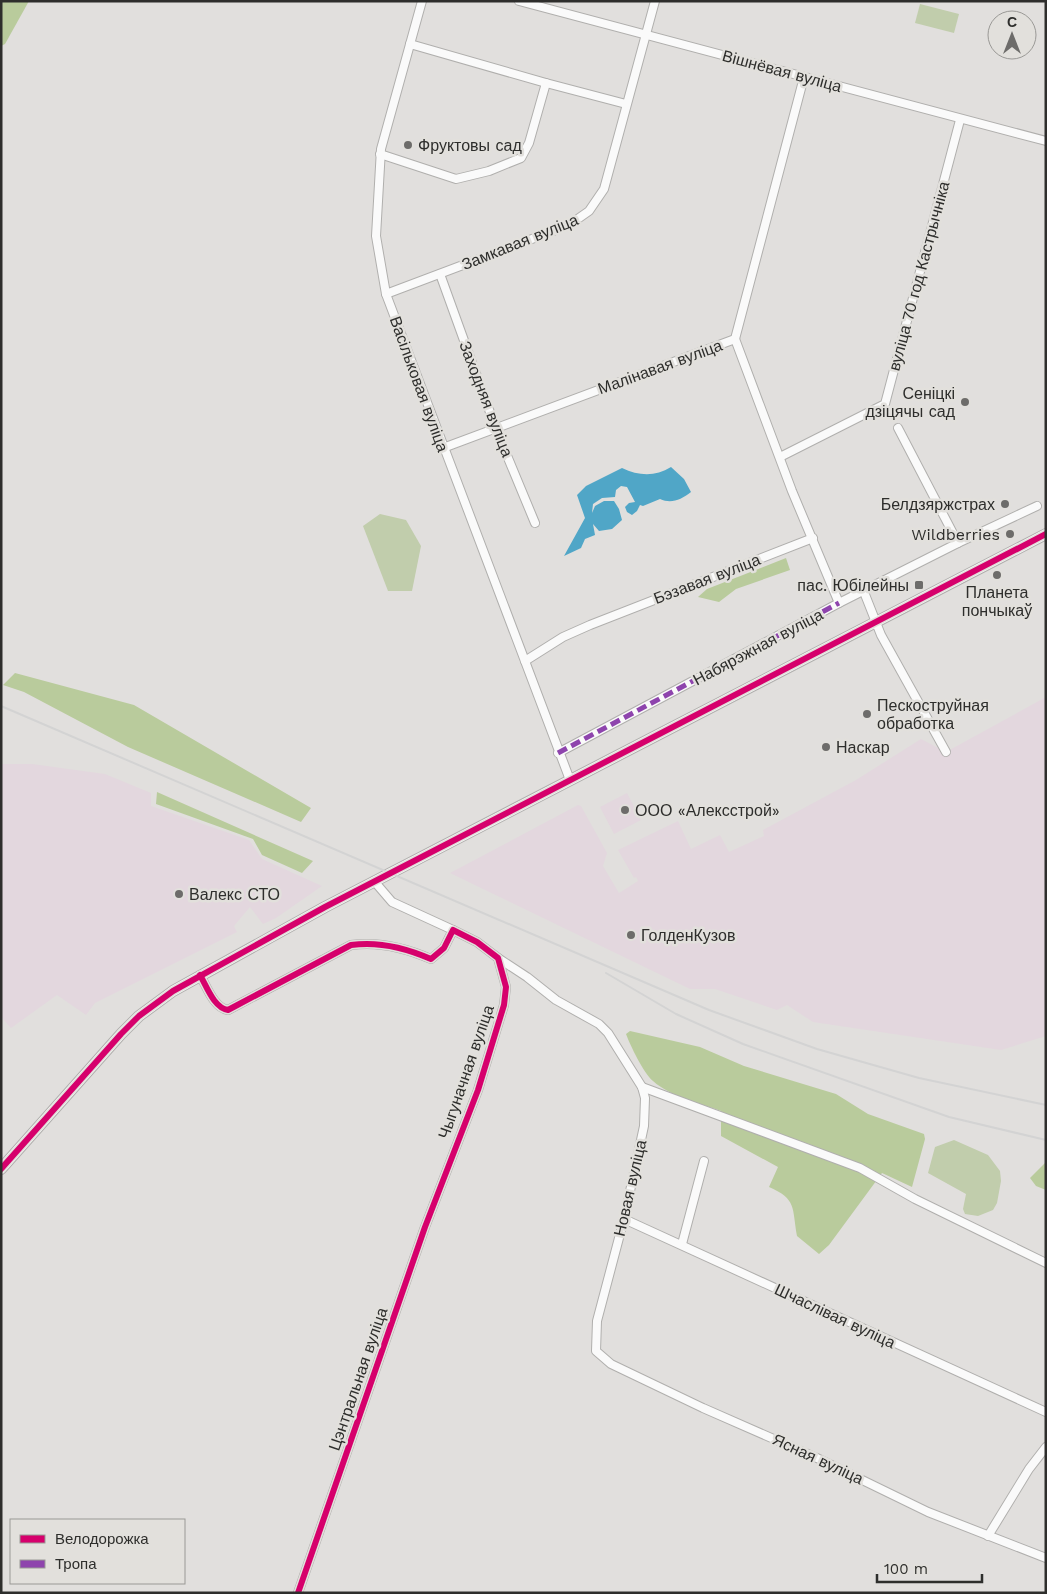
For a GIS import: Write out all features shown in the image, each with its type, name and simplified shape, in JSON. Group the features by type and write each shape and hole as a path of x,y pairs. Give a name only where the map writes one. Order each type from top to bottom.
{"street":[{"name":"Васільковая вуліца","path":"422,1 380,154 376,236 386,294 558,753 570,780"},
{"name":"Вішнёвая вуліца","path":"519,1 960,120 1046,141"},
{"name":"Замкавая вуліца","path":"386,294 569,224 589,211 604,189 654,1"},
{"path":"410,44 626,104"},
{"name":"Малінавая вуліца","path":"444,448 735,339 804,77"},
{"path":"380,154 456,179 489,171 521,158 529,143 546,83"},
{"name":"вуліца 70 год Кастрычніка","path":"780,457 885,404 960,120"},
{"name":"Заходняя вуліца","path":"440,274 496,429 534,523"},
{"path":"735,339 839,603"},
{"path":"898,428 958,543"},
{"name":"Набярэжная вуліца","path":"558,753 839,603 958,543 1038,506"},
{"path":"1,1169 121,1034 154,1004 200,975 374,881 875,620 1046,534"},
{"name":"Бэзавая вуліца","path":"525,661 563,637 590,625 813,538"},
{"path":"864,592 875,620 946,752"},
{"path":"374,881 392,902 477,942 498,958"},
{"path":"200,975 222,1009 228,1010 351,945 372,944 397,947 431,959 444,948 453,930"},
{"name":"Новая вуліца","path":"498,958 527,977 556,1000 599,1024 608,1033 642,1086 645,1098 644,1126 624,1219 597,1321 596,1351"},
{"name":"Чыгуначная вуліца","path":"444,1175 478,1090 500,1022 506,987 498,958"},
{"path":"642,1086 860,1168 915,1200 1046,1263"},
{"path":"682,1244 704,1161"},
{"name":"Цэнтральная вуліца","path":"298,1593 444,1175"},
{"name":"Шчаслівая вуліца","path":"624,1219 1046,1412"},
{"name":"Ясная вуліца","path":"596,1351 611,1364 703,1408 817,1458 928,1512 1046,1558"},
{"path":"988,1536 1046,1447"}],"shaded area":[{"path":"1046,697 1046,1036 1001,1050 813,1022 787,1005 777,1010 715,989 690,989 450,873 578,805 581,806 607,853 603,866 619,893 638,881 636,877 634,878 618,850 678,821 691,849 720,835 729,852 764,836 763,830 856,780 921,739 946,752"},
{"path":"1,764 32,764 105,774 151,793 151,806 249,840 262,859 322,886 276,918 263,924 250,907 234,926 237,932 95,1003 86,1015 57,995 11,1028 1,1017"},
{"path":"627,793 641,820 614,834 600,807"}],"green space":[{"path":"1,1 29,1 5,44 1,46"},
{"path":"920,4 959,14 954,33 915,23"},
{"path":"380,514 406,520 421,546 412,591 388,591 363,526"},
{"path":"786,558 790,570 736,589 719,602 698,597 707,589"},
{"path":"15,673 134,705 311,808 301,822 128,747 24,692 3,685"},
{"path":"157,792 313,861 302,873 262,855 253,839 156,804"},
{"path":"630,1031 700,1047 744,1066 836,1094 868,1114 924,1134 925,1139 912,1187 882,1173 829,1245 819,1254 797,1236 792,1206 789,1200 778,1191 769,1187 778,1167 721,1136 721,1111 686,1099 660,1087 653,1081 641,1066 631,1046 626,1034"},
{"path":"954,1140 988,1155 1000,1171 1001,1181 997,1203 993,1210 978,1216 965,1214 963,1209 966,1194 928,1173 935,1147"},
{"path":"1046,1162 1046,1190 1036,1186 1030,1178"}],"water":[{"path":"671,467 684,479 691,492 676,500 660,499 643,506 640,505 632,515 627,512 625,507 629,503 635,502 627,487 621,486 616,490 615,497 602,498 593,504 592,513 595,506 604,501 614,501 619,509 622,520 612,529 599,531 593,524 595,535 585,539 581,548 564,556 585,518 577,495 586,486 622,468 635,473 653,474"}],"railway":[{"path":"1,706 709,1010 817,1049 919,1078 1046,1105"},
{"path":"606,973 676,1014 743,1044 949,1117 1046,1140"}],"marked path":[{"path":"558,753 839,603"}],"cycle path":[{"path":"1,1169 121,1034 139,1016 173,991 325,907 1046,534"},
{"path":"200,975 215,1001 228,1010 351,945 372,944 392,946 431,959 444,948 453,930 477,942 498,958 506,987 504,1005 478,1090 425,1227 298,1593"}],"place":[{"name":"Фруктовы сад","path":"408,145"},
{"name":"Сеніцкі дзіцячы сад","path":"965,402"},
{"name":"Белдзяржстрах","path":"1005,504"},
{"name":"Wildberries","path":"1010,534"},
{"name":"Планета пончыкаў","path":"997,575"},
{"name":"пас. Юбілейны","path":"919,585"},
{"name":"Пескоструйная обработка","path":"867,714"},
{"name":"Наскар","path":"826,747"},
{"name":"ООО «Алексстрой»","path":"625,810"},
{"name":"Валекс СТО","path":"179,894"},
{"name":"ГолденКузов","path":"631,935"}]}
